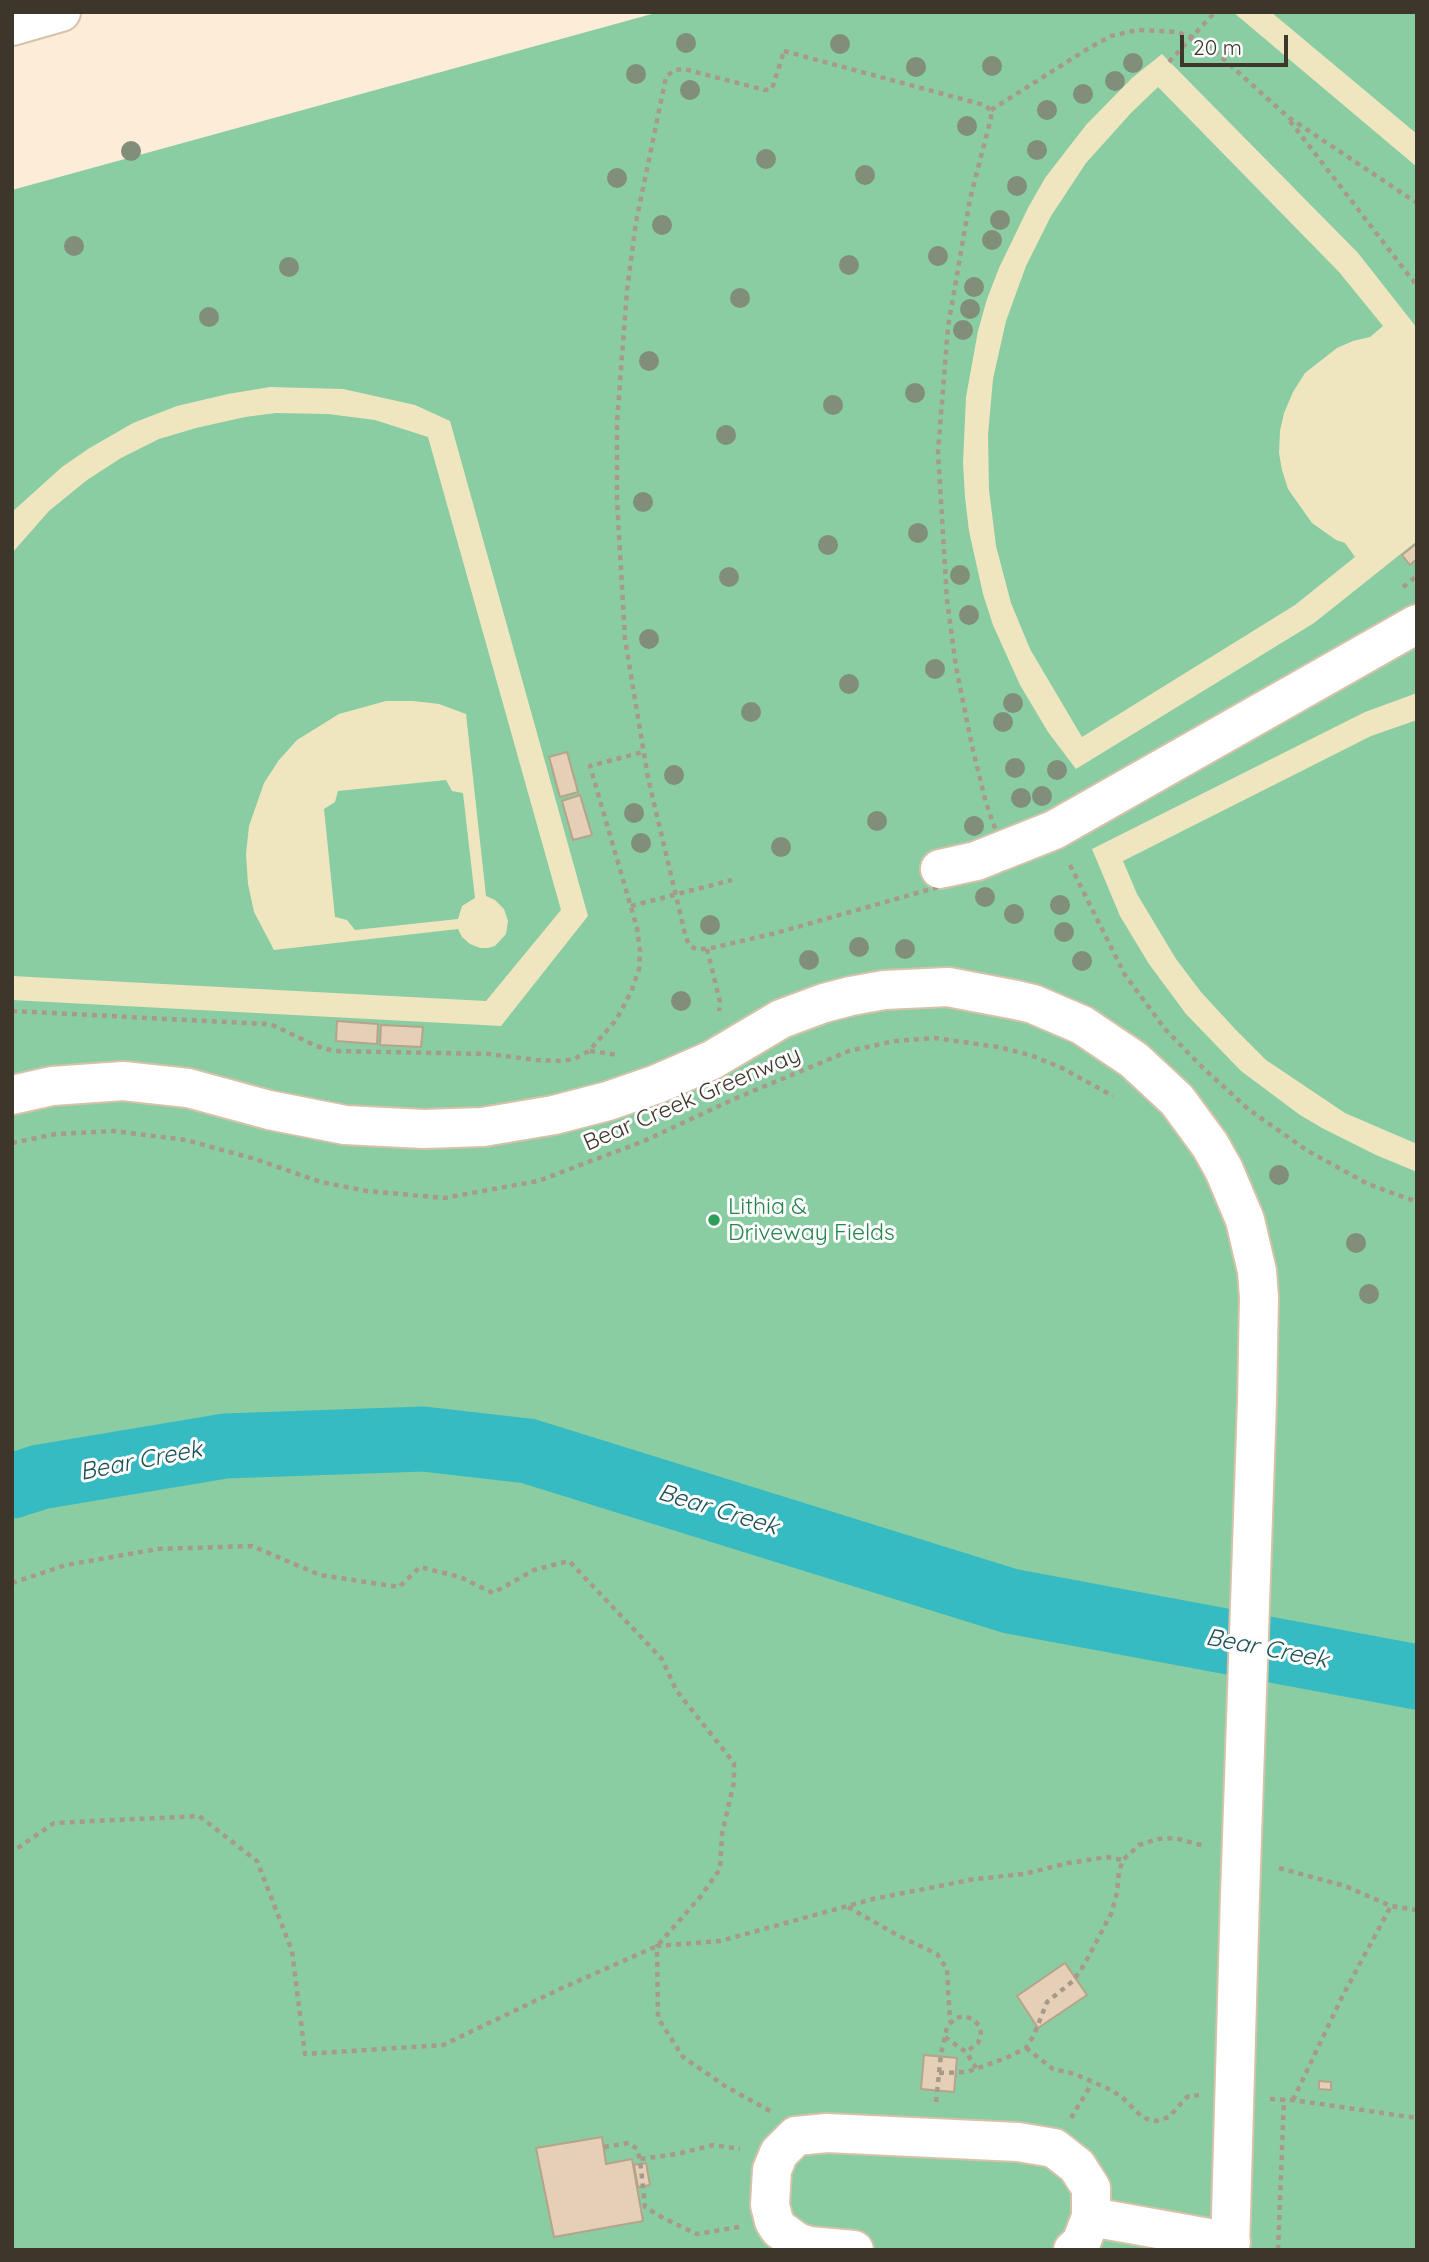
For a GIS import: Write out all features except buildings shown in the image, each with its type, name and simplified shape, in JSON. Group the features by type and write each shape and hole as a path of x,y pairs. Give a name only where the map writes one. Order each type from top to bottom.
{"main road":[{"path":"12,26 61,12"},
{"path":"940,869 1003,852 1054,830 1417,624"},
{"path":"12,1095 52,1086 123,1081 188,1088 269,1110 345,1125 424,1129 483,1127 554,1115 608,1101 657,1084 712,1060 781,1019 851,996 884,990 948,987 1033,1004 1083,1026 1134,1060 1177,1100 1210,1145 1224,1170 1245,1220 1257,1271 1259,1297 1230,2246 1091,2217"},
{"path":"854,2250 808,2246 797,2242 779,2229 770,2205 770,2186 772,2170 788,2145 827,2133 1018,2142 1054,2148 1077,2166 1091,2188 1091,2217 1081,2243 1073,2250"}],"path":[{"path":"1169,62 1215,12"},
{"path":"991,110 1111,36 1138,30 1177,32 1192,37 1218,54 1288,117 1417,203"},
{"path":"784,51 984,105 991,110 956,274 948,327 938,452 946,587 956,667 983,792 1009,867 776,933 707,949 696,949 686,938 643,752 625,639 619,567 617,422 627,290 636,222 666,77 674,70 684,69 765,90 772,89 784,51"},
{"path":"1288,117 1417,286"},
{"path":"12,1011 266,1024 334,1051 489,1054 561,1061 573,1059 589,1051 616,1020 631,992 639,969 637,928 590,766 643,752"},
{"path":"1054,830 1088,905 1125,975 1165,1029 1200,1065 1248,1108 1308,1151 1368,1184 1417,1202"},
{"path":"631,906 732,880"},
{"path":"707,949 720,1002 714,1020"},
{"name":"Bear Creek Greenway","path":"12,1143 56,1134 113,1131 186,1140 255,1159 321,1182 367,1191 444,1198 538,1181 644,1141 734,1099 849,1051 895,1041 935,1038 988,1045 1030,1055 1060,1067 1121,1102"},
{"path":"589,1051 628,1056"},
{"path":"12,1583 65,1565 158,1549 253,1546 320,1575 399,1587 420,1567 460,1577 493,1593 534,1570 569,1561 663,1659 676,1690 734,1763 734,1782 722,1834 720,1869 701,1896 657,1946 658,2018 683,2057 725,2086 769,2110 788,2145 713,2145 640,2159"},
{"path":"12,1852 54,1823 199,1816 257,1861 292,1951 305,2054 443,2045 657,1946 720,1941 848,1907 975,1879 1024,1874 1107,1857 1123,1860"},
{"path":"1293,2100 1342,1997 1391,1906"},
{"path":"848,1907 937,1954 947,1969 950,2022 941,2054 933,2138"},
{"path":"939,2073 957,2074 1006,2058 1026,2048 1047,2002 1073,1981"},
{"path":"950,2022 965,2016 980,2027 978,2043 966,2052"},
{"path":"946,2037 966,2052 976,2068"},
{"path":"1026,2048 1053,2069 1075,2074 1111,2090 1141,2116 1156,2121 1169,2117 1187,2097 1204,2095"},
{"path":"1071,2118 1093,2083"},
{"path":"1267,2098 1417,2118"},
{"path":"1278,2250 1284,2099"},
{"path":"604,2147 629,2143 637,2149 645,2207 697,2234 774,2221"}],"green space":[{"name":"Lithia & Driveway Fields","path":"659,12 1417,12 1417,2250 12,2250 12,190"}],"sand":[{"path":"1233,12 1271,12 1417,134 1417,167"},
{"path":"1162,54 1358,253 1417,328 1417,541 1314,623 1076,769 1048,732 1020,685 993,625 983,594 969,531 965,497 963,463 966,397 987,299 1028,208 1045,178 1086,125 1132,78","holes":["1158,87 1339,272 1383,326 1370,337 1337,348 1305,373 1284,413 1279,453 1288,489 1312,523 1345,543 1355,557 1295,605 1082,737 1030,649 1011,603 996,546 989,490 988,435 993,379 1006,321 1026,266 1051,216 1086,163"]},
{"path":"270,387 343,389 415,405 450,421 588,916 501,1026 12,1000 12,976 486,1001 561,910 428,437 375,420 328,414 276,413 196,428 159,439 121,458 87,480 49,511 12,553 12,512 62,467 88,449 133,423 177,406"},
{"path":"1417,693 1417,720 1371,736 1123,861 1137,894 1176,959 1201,992 1235,1029 1266,1060 1345,1113 1417,1144 1417,1172 1322,1128 1241,1071 1186,1014 1149,964 1120,916 1092,849 1365,712"},
{"path":"386,701 413,701 439,704 466,714 486,896 504,909 508,921 506,934 495,946 480,948 470,944 458,929 274,950 254,912 248,884 246,854 249,826 264,783 279,760 297,740 339,714","holes":["446,780 452,791 463,793 475,898 462,906 458,919 355,930 347,920 335,917 324,809 335,802 338,791"]}],"waterway":[{"name":"Bear Creek","path":"12,1486 40,1477 225,1446 423,1439 528,1451 1010,1601 1417,1677"}],"place":[{"name":"Lithia & Driveway Fields","path":"714,1220"}]}
